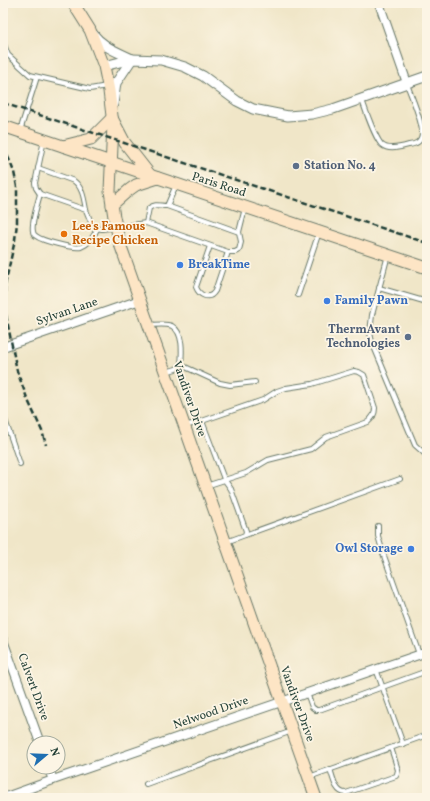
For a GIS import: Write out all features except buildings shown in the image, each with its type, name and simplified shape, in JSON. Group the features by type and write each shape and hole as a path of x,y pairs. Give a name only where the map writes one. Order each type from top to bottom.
{"main road":[{"name":"Vandiver Drive","path":"73,3 90,30 104,66 108,86 113,124 110,191 120,244 316,798"},
{"path":"62,146 91,139 112,115 125,143 141,164 154,177 136,185 112,204"},
{"name":"Paris Road","path":"3,126 427,268"}],"street":[{"path":"379,3 407,83"},
{"path":"90,30 104,46 132,59"},
{"path":"112,115 116,83 132,59"},
{"path":"104,66 132,59 161,60 185,67 203,76 237,101 253,109 288,116 312,114 333,109 427,76"},
{"name":"Sylvan Lane","path":"3,347 140,300"},
{"name":"Calvert Drive","path":"3,640 37,735"},
{"name":"Nelwood Drive","path":"7,797 423,653"},
{"path":"51,775 53,780"}],"lane":[{"path":"3,42 8,55 30,75 90,89 108,86"},
{"path":"20,132 37,77"},
{"path":"361,99 382,145 396,148 417,143 421,139 422,133 407,83"},
{"path":"44,140 35,183 36,188 40,194 86,210"},
{"path":"38,168 74,181 79,185 92,225 97,229 146,223 228,252 235,252 239,250 241,242 239,232 245,207"},
{"path":"167,206 176,184"},
{"path":"40,194 32,228 34,235 37,237 45,241 74,248 82,247 88,243 97,229"},
{"path":"146,223 149,208 158,204 239,232"},
{"path":"298,295 319,232"},
{"path":"210,246 196,287 204,296 210,296 213,294 228,252"},
{"path":"388,255 372,315 370,333 372,342 415,445 424,454 427,454"},
{"path":"379,288 427,302"},
{"path":"149,325 164,324 171,326 177,331 180,337 181,365"},
{"path":"165,372 176,369 181,365"},
{"path":"181,365 220,383 230,385 255,382"},
{"path":"185,426 263,400 277,391 286,388 312,384 354,371 364,375 375,408 375,414 368,422 326,437 311,449 268,460 246,473 206,486"},
{"path":"3,414 20,464"},
{"path":"202,421 224,479 231,489 246,531 245,535"},
{"path":"226,542 400,479"},
{"path":"378,526 378,536 383,553 423,653"},
{"path":"376,669 403,744"},
{"path":"307,692 312,707 319,710 427,671"},
{"path":"146,784 292,731"},
{"path":"309,777 427,735"},
{"path":"330,769 338,790 342,793 346,793 396,776 398,774 398,770 391,748"}],"railway":[{"path":"3,103 427,243"},
{"path":"3,148 14,172 17,187 17,223 15,240 5,285 5,310 17,371 42,431 46,445"}],"place":[{"name":"Station No. 4","path":"296,166"},
{"name":"Lee's Famous Recipe Chicken","path":"64,234"},
{"name":"BreakTime","path":"180,265"},
{"name":"Family Pawn","path":"327,301"},
{"name":"ThermAvant Technologies","path":"408,337"},
{"name":"Owl Storage","path":"411,549"}]}
